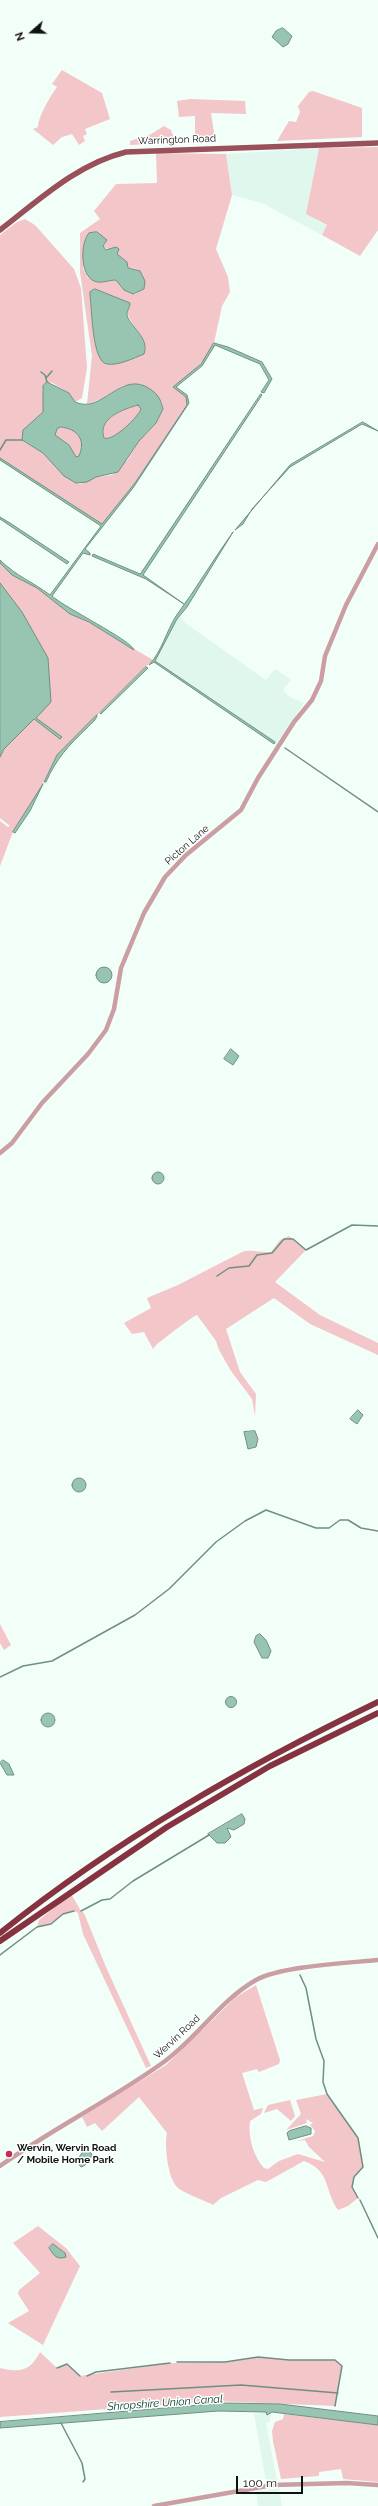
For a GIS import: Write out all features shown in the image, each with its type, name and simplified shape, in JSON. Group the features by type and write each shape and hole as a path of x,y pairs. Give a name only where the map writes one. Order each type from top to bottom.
{"highway":[{"path":"0,1933 36,1903 147,1827 283,1749 378,1702"},
{"path":"0,1941 136,1846 174,1823 270,1766 378,1713"}],"main road":[{"name":"Warrington Road","path":"0,230 85,167 110,156 126,152 378,143"}],"street":[{"name":"Picton Lane","path":"0,1153 12,1143 42,1103 88,1054 106,1030 114,1009 121,968 144,914 165,877 186,856 240,810 258,778 294,722 312,700 321,681 325,656 346,605 378,544"},
{"name":"Wervin Road","path":"0,2166 29,2145 163,2064 229,2000 257,1979 318,1966 378,1960"},
{"path":"154,2506 273,2485 347,2482 378,2485"}],"shaded area":[{"path":"283,28 292,36 288,44 283,47 272,37 276,31"},
{"path":"62,70 102,93 110,119 85,129 87,134 83,136 85,141 79,145 72,134 62,137 53,145 33,129 38,127 42,112 57,87 52,84"},
{"path":"313,91 362,108 362,137 277,141 289,121 296,122 300,112 298,106 309,92"},
{"path":"190,99 245,101 246,114 211,113 215,139 195,139 195,116 179,117 177,101"},
{"path":"164,126 171,130 176,143 130,145 130,141 151,134"},
{"path":"378,147 378,230 360,256 322,235 327,225 306,214 319,148"},
{"path":"319,148 306,214 327,226 322,235 262,203 232,195 226,154"},
{"path":"156,153 226,154 232,195 216,249 228,277 230,292 222,306 214,343 206,358 191,374 174,387 186,397 187,405 135,483 102,525 0,458 0,235 17,222 25,219 35,225 74,269 81,288 87,368 82,398 75,402 69,393 51,382 42,390 45,400 43,412 23,430 24,442 43,453 64,476 80,484 96,477 112,475 128,459 139,441 156,423 163,409 162,402 124,385 103,398 87,404 92,356 80,272 80,233 100,219 94,211 116,184 157,183","holes":["86,236 106,243 103,246 125,260 128,268 136,269 144,289 135,294 124,290 116,280 88,278 83,268","95,289 130,306 127,311 144,343 143,354 116,364 107,364 102,361 98,354 92,323 90,292"]},
{"path":"97,232 107,240 103,246 106,250 116,247 119,249 117,254 127,262 128,268 140,271 145,281 144,289 133,294 124,290 116,280 99,282 89,278 84,266 84,244 89,233"},
{"path":"95,289 130,303 127,316 143,339 145,344 144,354 116,364 107,364 102,361 98,354 92,323 90,292"},
{"path":"214,343 228,347 262,362 272,379 264,393 261,392 269,380 260,364 215,345 202,366 176,387 187,395 189,403 133,488 85,549 90,553 90,555 83,553 52,596 122,639 134,650 89,622 70,614 37,588 12,575 0,563 0,560 6,566 50,595 101,526 0,460 0,458 102,524 135,483 187,405 186,397 173,387 201,364"},
{"path":"47,382 69,393 75,402 85,404 94,403 130,384 140,384 150,389 157,395 163,409 156,423 139,441 118,472 96,477 87,482 76,483 64,476 43,453 22,440 23,430 43,412 43,386","holes":["138,405 141,409 125,428 113,436 104,438 104,425 108,420 119,412","61,427 72,430 79,436 82,445 79,456 76,457 69,445 55,435 57,429"]},
{"path":"261,394 262,395 143,575 184,604 146,579 92,556 93,554 140,574"},
{"path":"138,405 141,409 125,428 113,436 104,438 104,425 108,420 119,412"},
{"path":"363,422 378,431 362,424 290,467 264,496 290,465"},
{"path":"61,427 67,428 76,433 79,437 82,445 79,456 76,457 69,445 55,436 57,429"},
{"path":"250,512 243,524 235,530"},
{"path":"0,517 69,562 67,564 0,519"},
{"path":"233,532 187,607 177,619 155,661 275,742 274,744 154,662 149,665 161,648 176,616"},
{"path":"0,563 12,575 37,588 70,614 89,622 153,660 57,755 29,810 13,832 0,866 0,821 8,827 10,826 0,818 0,693 60,739 0,691"},
{"path":"0,583 22,612 48,658 51,702 36,718 62,737 60,739 34,719 4,749 0,757"},
{"path":"179,615 185,623 266,680 275,669 291,680 283,690 290,697 304,703 276,745 154,661"},
{"path":"146,667 148,668 101,714 100,713"},
{"path":"97,715 94,721 74,740 54,766 46,782 44,782 57,755"},
{"path":"43,784 30,811 15,833 13,832"},
{"path":"104,967 110,969 112,975 110,981 104,983 98,981 96,975 98,969"},
{"path":"231,1049 239,1056 233,1065 224,1059"},
{"path":"156,1172 160,1172 164,1178 160,1184 156,1184 152,1180 152,1176"},
{"path":"289,1236 306,1250 275,1282 320,1315 378,1343 378,1355 310,1324 274,1298 226,1329 240,1372 256,1394 255,1416 252,1399 231,1371 219,1350 216,1341 197,1315 171,1333 153,1349 144,1332 132,1334 124,1323 151,1308 147,1298 178,1285 242,1252 271,1252 280,1240"},
{"path":"358,1410 363,1415 357,1424 350,1419"},
{"path":"255,1431 258,1439 256,1447 248,1449 244,1432"},
{"path":"76,1478 82,1478 86,1482 86,1488 82,1492 76,1492 72,1488 72,1482"},
{"path":"0,1624 11,1645 4,1650 0,1643"},
{"path":"260,1634 266,1640 271,1651 268,1658 262,1658 254,1642 256,1636"},
{"path":"231,1696 235,1698 237,1702 235,1706 231,1708 227,1706 225,1702 227,1698"},
{"path":"48,1713 53,1715 55,1720 53,1725 48,1727 43,1725 41,1720 43,1715"},
{"path":"3,1760 9,1764 14,1775 7,1775 0,1763"},
{"path":"242,1814 245,1819 244,1824 234,1830 227,1828 231,1837 225,1843 217,1843 208,1834"},
{"path":"71,1894 81,1911 84,1913 106,1967 151,2066 146,2068 83,1934 78,1913 74,1911 63,1914 51,1924 37,1927 39,1920"},
{"path":"256,1985 280,2060 279,2064 259,2072 257,2069 242,2073 254,2110 263,2108 261,2114 250,2121 250,2133 254,2152 264,2168 268,2169 279,2161 298,2154 325,2162 309,2147 305,2140 297,2141 313,2136 315,2131 310,2125 313,2123 306,2119 307,2123 286,2130 301,2114 296,2100 327,2094 358,2138 363,2167 354,2177 352,2186 358,2198 348,2206 338,2210 319,2170 313,2165 304,2161 266,2182 258,2180 221,2198 213,2205 184,2192 177,2187 171,2176 166,2153 167,2133 139,2097 102,2131 95,2123 87,2127 82,2117 166,2065 236,1997"},
{"path":"290,2100 295,2116 291,2121 277,2109 264,2113 268,2105"},
{"path":"306,2126 311,2128 311,2134 289,2140 287,2133 289,2131"},
{"path":"88,2151 92,2154 91,2158 87,2164 81,2167 76,2161 82,2153"},
{"path":"38,2226 66,2248 80,2266 43,2345 8,2323 29,2311 18,2294 19,2290 40,2273 13,2243"},
{"path":"53,2244 65,2253 66,2257 58,2258 54,2255 49,2248"},
{"path":"40,2352 57,2368 67,2364 80,2376 170,2363 225,2362 258,2357 289,2360 335,2360 342,2366 335,2406 215,2401 0,2417 0,2368 7,2370 24,2369 32,2363"},
{"path":"226,2403 280,2404 378,2416 378,2425 272,2412 267,2415 266,2412 218,2411 0,2428 0,2422"},
{"path":"266,2412 271,2415 270,2422 266,2423 277,2481 266,2482 254,2414"},
{"path":"284,2414 378,2425 378,2482 343,2479 341,2469 319,2472 319,2476 281,2479 272,2431 275,2422 283,2419"},
{"path":"279,2488 282,2506 258,2506 256,2491"}],"waterway":[{"path":"46,378 52,371"},
{"path":"41,372 45,375 47,382"},
{"path":"0,450 6,440 22,440"},
{"path":"285,748 378,812"},
{"path":"217,1276 229,1268 249,1266 257,1255 272,1253 284,1239 293,1239 306,1250 352,1225 378,1226"},
{"path":"0,1677 23,1666 52,1661 135,1615 169,1589 216,1542 245,1521 266,1510 316,1528 329,1528 340,1520 348,1520 361,1528 378,1531"},
{"path":"81,1911 102,1900 110,1899 133,1881 209,1835"},
{"path":"0,1955 37,1927 51,1924 63,1914 74,1911"},
{"path":"300,1975 306,1988 316,2039 324,2061 323,2082 327,2094 358,2138 363,2167 354,2177 352,2187 358,2198"},
{"path":"360,2200 378,2238"},
{"path":"177,2362 225,2362 258,2357 289,2360 335,2360 342,2366 335,2406"},
{"path":"87,2376 96,2372 170,2363"},
{"path":"57,2368 67,2364 80,2376"},
{"path":"111,2392 241,2385 338,2393"},
{"path":"61,2423 82,2463 85,2479 83,2482"}],"place":[{"name":"Wervin, Wervin Road / Mobile Home Park","path":"9,2154"}],"water label":[{"name":"Shropshire Union Canal","path":"165,2403"}]}
